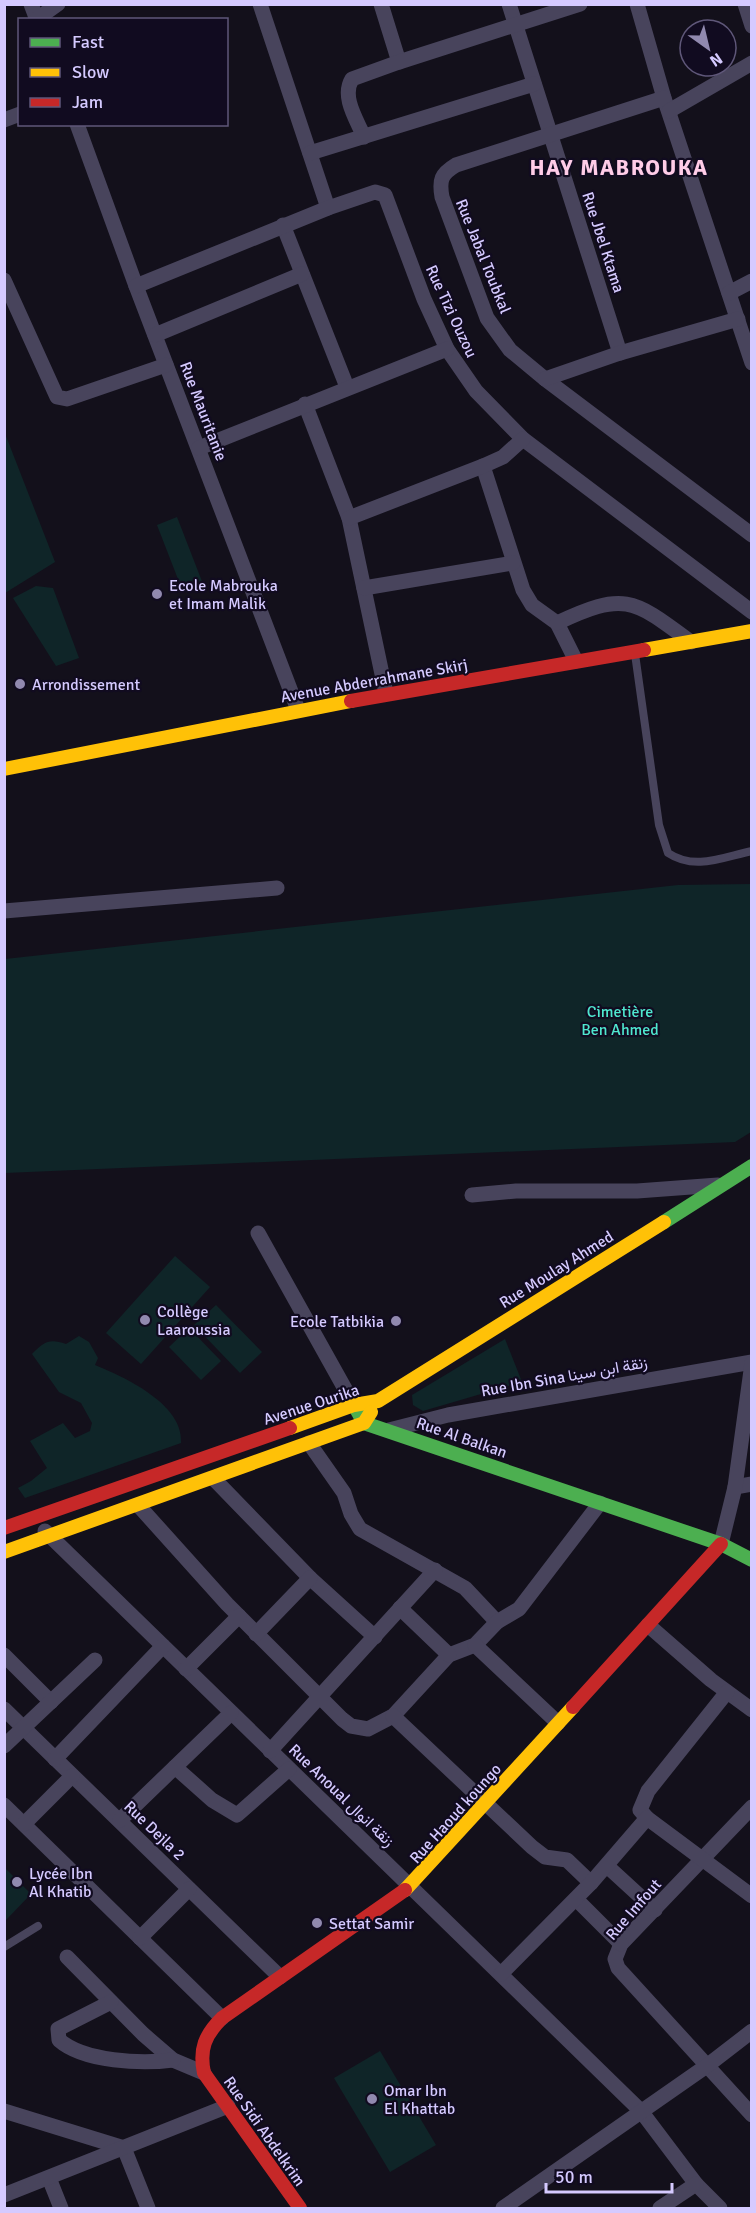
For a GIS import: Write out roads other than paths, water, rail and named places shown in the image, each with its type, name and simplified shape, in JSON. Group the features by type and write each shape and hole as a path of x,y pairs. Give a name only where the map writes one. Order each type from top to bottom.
{"street":[{"path":"31,4 37,18"},
{"path":"38,18 58,4"},
{"path":"260,4 328,208"},
{"path":"381,4 399,62"},
{"name":"Rue Jbel Ktama","path":"509,4 620,353"},
{"path":"364,137 348,99 347,91 352,79 580,4"},
{"path":"637,4 667,104 752,363"},
{"path":"745,4 752,26"},
{"name":"Rue Jabal Toubkal","path":"752,63 667,104 550,134 456,165 444,172 439,181 442,196 487,318 510,350 752,535"},
{"path":"310,153 534,84"},
{"name":"Rue Mauritanie","path":"78,126 136,286 298,710"},
{"name":"Rue Tizi Ouzou","path":"136,286 328,208 375,192 385,195 424,299 447,350 476,391 523,439 752,612"},
{"path":"283,225 347,387"},
{"path":"155,335 302,274"},
{"path":"4,280 57,397 67,399 166,365"},
{"path":"729,293 752,281"},
{"path":"545,379 620,353 738,320"},
{"path":"199,448 347,387 447,350"},
{"path":"306,405 349,519 386,693"},
{"path":"349,519 503,457 523,439"},
{"path":"483,466 513,563 532,604 557,623 576,661"},
{"path":"364,588 513,563"},
{"path":"557,623 590,607 615,602 640,607 691,642"},
{"name":"Avenue Abderrahmane Skirj","path":"6,767 386,693 751,632"},
{"path":"4,911 278,888"},
{"name":"Rue Moulay Ahmed","path":"378,1401 752,1166"},
{"path":"472,1195 516,1191 637,1191 721,1184"},
{"path":"258,1233 364,1423"},
{"path":"721,1544 735,1487 752,1363"},
{"name":"Rue Ibn Sina زنقة ابن سينا","path":"385,1431 448,1415 752,1363"},
{"name":"Avenue Ourika","path":"4,1528 354,1405 378,1401"},
{"name":"Avenue Ourika","path":"4,1552 214,1479 364,1423 378,1401"},
{"name":"Rue Al Balkan","path":"364,1423 721,1544 752,1560"},
{"path":"309,1443 344,1493 351,1514 360,1530 465,1588 497,1622"},
{"path":"214,1479 310,1578 375,1637"},
{"path":"735,1487 752,1484"},
{"path":"138,1505 256,1634 319,1697 351,1726 359,1728 377,1726 393,1716 450,1655 474,1646 497,1622 524,1603 600,1503"},
{"name":"Rue Anoual زنقة انوال","path":"30,1519 51,1536 641,2111 696,2184 720,2208"},
{"name":"Rue Haoud koungo","path":"204,2073 200,2045 206,2033 222,2018 411,1886 721,1544"},
{"path":"270,1751 435,1570"},
{"path":"256,1634 310,1578"},
{"path":"400,1608 450,1655"},
{"path":"186,1669 239,1616"},
{"path":"648,1624 752,1710"},
{"path":"55,1759 163,1646"},
{"path":"474,1646 558,1723"},
{"path":"4,1655 51,1702"},
{"path":"4,1746 95,1660"},
{"path":"728,1692 648,1791 640,1810 647,1818 752,1896"},
{"name":"Rue Dejla 2","path":"4,1709 280,1977"},
{"path":"120,1820 231,1713"},
{"path":"393,1716 531,1847 545,1857 567,1860 591,1883"},
{"path":"175,1767 212,1800 237,1815 289,1769"},
{"path":"24,1824 72,1776"},
{"path":"4,1805 222,2018"},
{"name":"Rue Imfout","path":"752,1807 621,1944 615,1959 618,1968 752,2115"},
{"path":"501,1974 607,1866 647,1818"},
{"path":"607,1866 655,1910"},
{"path":"140,1938 189,1889"},
{"path":"576,1899 621,1944"},
{"path":"67,1958 173,2060 204,2073"},
{"path":"111,2002 58,2029 59,2040 69,2047 131,2063 173,2060"},
{"path":"503,2208 708,2065 752,2031"},
{"name":"Rue Sidi Abdelkrim","path":"204,2073 300,2208"},
{"path":"4,2195 228,2106"},
{"path":"4,2111 124,2148"},
{"path":"124,2148 148,2208"},
{"path":"49,2178 61,2208"},
{"path":"660,2208 696,2184"}],"lane":[{"path":"635,651 659,825 668,853 686,862 701,863 752,851"},
{"path":"4,1947 38,1926"}],"place":[{"name":"Ecole Mabrouka et Imam Malik","path":"157,594"},
{"name":"Arrondissement","path":"20,684"},
{"name":"Collège Laaroussia","path":"145,1320"},
{"name":"Ecole Tatbikia","path":"396,1321"},
{"name":"Lycée Ibn Al Khatib","path":"17,1882"},
{"name":"Settat Samir","path":"317,1923"},
{"name":"Omar Ibn El Khattab","path":"372,2099"}],"district":[{"name":"HAY MABROUKA","path":"619,167"}],"park label":[{"name":"Cimetière Ben Ahmed","path":"620,1020"}]}
